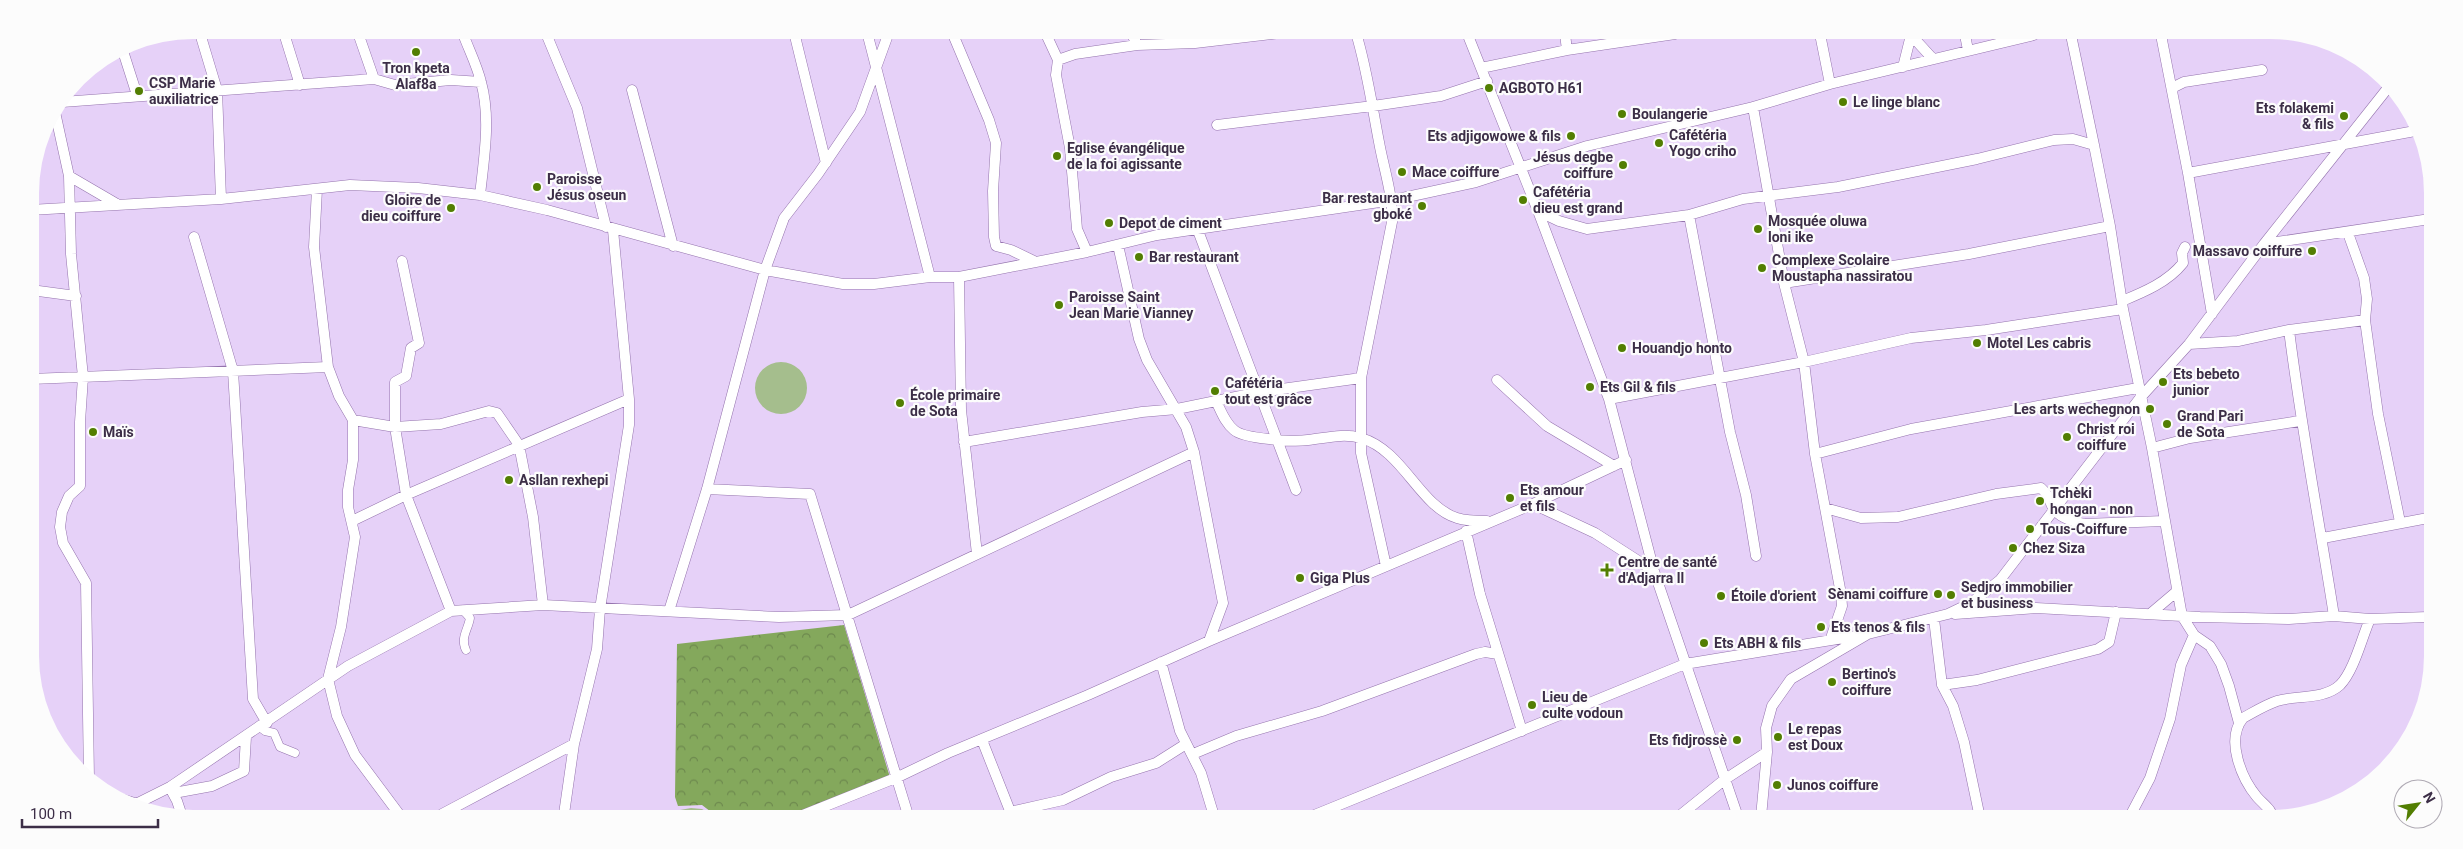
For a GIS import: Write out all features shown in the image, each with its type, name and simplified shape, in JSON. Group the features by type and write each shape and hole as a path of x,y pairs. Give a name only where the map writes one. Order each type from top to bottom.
{"street":[{"path":"202,39 218,90 221,199"},
{"path":"286,39 300,85"},
{"path":"359,39 374,79"},
{"path":"465,39 481,82 486,106 486,133 480,195"},
{"path":"549,39 577,108 609,228 629,399 629,424 600,609 597,649 574,744 565,810"},
{"path":"796,39 826,163"},
{"path":"869,39 930,277"},
{"path":"670,611 707,489 765,270 784,218 826,163 860,112 886,39"},
{"path":"955,39 989,120 996,143 993,191 994,237 996,246 1011,250 1036,262"},
{"path":"1048,39 1058,60 1056,75 1070,148 1077,229 1087,252"},
{"path":"1134,39 1137,45"},
{"path":"1058,60 1075,54 1137,45 1219,39"},
{"path":"1355,39 1373,106 1379,144 1393,200 1392,222 1361,378 1361,453 1386,566"},
{"path":"1469,39 1522,169 1609,399 1654,571 1735,810"},
{"path":"1566,39 1567,50"},
{"path":"1481,68 1567,50 1635,39"},
{"path":"1821,39 1830,84"},
{"path":"1903,67 1910,39"},
{"path":"1915,39 1933,59"},
{"path":"1966,39 1968,50"},
{"path":"39,209 221,199 376,185 480,195 547,210 765,270 843,284 874,284 930,277 959,277 1118,246 1157,235 1393,200 1476,182 1522,169 1587,146 1753,108 1830,84 2016,39"},
{"path":"2072,39 2110,226 2122,305 2152,448 2176,592 2182,616 2194,635 2210,646 2230,686 2239,723 2235,746 2239,767 2258,798 2269,810"},
{"path":"2161,39 2188,173 2212,314"},
{"path":"124,55 137,95"},
{"path":"2172,88 2184,82 2262,70"},
{"path":"69,101 374,79 396,85 451,80 481,82"},
{"path":"1217,125 1441,96 1487,81"},
{"path":"632,90 673,246"},
{"path":"1327,810 1685,664 1831,638 1868,634 1934,619 1970,604 2000,580 2054,510 2139,393 2189,344 2264,244 2386,91"},
{"path":"1753,108 1784,283 1804,362 1815,454 1842,601 1831,638"},
{"path":"57,121 69,176 71,254 83,377 80,422 80,486 69,496 62,512 60,527 63,543 86,583 89,769"},
{"path":"2188,173 2411,132"},
{"path":"1538,211 1559,221 1587,229 1689,214 1743,200 1838,187 1977,159 2054,140 2073,139 2094,145"},
{"path":"69,176 118,205"},
{"path":"317,189 314,246 328,367 339,396 353,420 353,460 348,490 348,508 354,537 341,627 328,679 337,716 355,755 396,810"},
{"path":"1689,214 1730,432 1746,495 1756,556"},
{"path":"2264,244 2348,233 2424,220"},
{"path":"1784,283 1970,254 2030,240 2110,226"},
{"path":"1197,228 1278,438 1296,490"},
{"path":"2348,233 2364,278 2367,299 2365,320 2378,414 2400,522"},
{"path":"194,238 232,371 253,699 265,731 274,732 280,747 295,753"},
{"path":"1118,246 1139,339 1147,360 1186,427 1194,452 1223,603 1208,641"},
{"path":"1609,399 1804,362 1911,338 1986,330 2122,305 2176,272 2183,264 2182,253 2185,247"},
{"path":"402,261 419,343 411,348 406,376 395,382 395,427 406,495 451,611"},
{"path":"959,277 961,410 977,554"},
{"path":"39,291 76,296"},
{"path":"2189,344 2238,341 2289,330 2365,320"},
{"path":"2289,330 2300,421 2323,538 2334,616"},
{"path":"39,378 328,367"},
{"path":"964,442 1142,412 1177,409 1260,392 1361,378"},
{"path":"1497,380 1547,426 1614,466"},
{"path":"1815,454 1911,429 2139,393"},
{"path":"352,521 519,445 629,399"},
{"path":"1216,401 1234,431 1254,438 1294,440 1338,436 1360,438 1384,450 1437,506 1449,514 1456,518 1490,522"},
{"path":"353,420 395,427 441,424 489,411 496,412 519,445 533,518 543,605"},
{"path":"2152,448 2198,436 2300,421"},
{"path":"143,802 172,790 328,679 451,611 543,605 779,617 848,615 1194,452"},
{"path":"816,810 898,777 948,753 982,740 1208,641 1533,504 1626,460"},
{"path":"1825,508 1861,518 1898,517 1996,494 2041,488 2048,494 2054,510 2072,521 2084,524 2164,521"},
{"path":"707,489 810,494 907,810"},
{"path":"1533,504 1595,533 1654,571"},
{"path":"2323,538 2424,519"},
{"path":"1466,532 1480,594 1522,731"},
{"path":"2150,614 2176,592"},
{"path":"1948,614 2036,608 2182,616 2289,619 2334,616 2370,619 2424,617"},
{"path":"463,610 470,618 463,644 466,650"},
{"path":"1942,685 1977,680 2098,649 2109,642 2116,612"},
{"path":"1934,619 1942,685 1953,706 1964,742 1978,810"},
{"path":"2239,723 2243,718 2276,701 2299,695 2317,695 2340,685 2351,665 2370,619"},
{"path":"1762,810 1767,752 1766,728 1772,706 1780,693 1805,670 1868,634"},
{"path":"2133,810 2150,778 2170,719 2181,665 2194,635"},
{"path":"1193,754 1236,736 1322,711 1476,654 1486,652 1498,654"},
{"path":"1161,662 1175,714 1186,744 1193,754 1201,773 1212,810"},
{"path":"172,790 212,786 232,778 244,770 246,737"},
{"path":"982,740 1009,810"},
{"path":"450,810 574,744"},
{"path":"1026,810 1063,800 1111,777 1156,763 1186,744"},
{"path":"1688,810 1724,780 1767,752"},
{"path":"172,790 178,809"}],"green space":[{"path":"781,362 791,364 799,370 805,378 807,388 805,398 799,406 791,412 781,414 771,412 763,406 757,398 755,388 757,378 763,370 771,364"},
{"path":"844,625 892,784 806,810 708,810 702,805 678,806 675,797 677,644"},
{"path":"691,808 704,810 680,810"}],"place":[{"name":"Tron kpeta Alaf8a","path":"416,52"},
{"name":"AGBOTO H61","path":"1489,88"},
{"name":"CSP Marie auxiliatrice","path":"139,91"},
{"name":"Le linge blanc","path":"1843,102"},
{"name":"Boulangerie","path":"1622,114"},
{"name":"Ets folakemi & fils","path":"2344,116"},
{"name":"Ets adjigowowe & fils","path":"1571,136"},
{"name":"Cafétéria Yogo criho","path":"1659,143"},
{"name":"Eglise évangélique de la foi agissante","path":"1057,156"},
{"name":"Jésus degbe coiffure","path":"1623,165"},
{"name":"Mace coiffure","path":"1402,172"},
{"name":"Paroisse Jésus oseun","path":"537,187"},
{"name":"Cafétéria dieu est grand","path":"1523,200"},
{"name":"Bar restaurant gboké","path":"1422,206"},
{"name":"Gloire de dieu coiffure","path":"451,208"},
{"name":"Depot de ciment","path":"1109,223"},
{"name":"Mosquée oluwa loni ike","path":"1758,229"},
{"name":"Massavo coiffure","path":"2312,251"},
{"name":"Bar restaurant","path":"1139,257"},
{"name":"Complexe Scolaire Moustapha nassiratou","path":"1762,268"},
{"name":"Paroisse Saint Jean Marie Vianney","path":"1059,305"},
{"name":"Motel Les cabris","path":"1977,343"},
{"name":"Houandjo honto","path":"1622,348"},
{"name":"Ets bebeto junior","path":"2163,382"},
{"name":"Ets Gil & fils","path":"1590,387"},
{"name":"Cafétéria tout est grâce","path":"1215,391"},
{"name":"École primaire de Sota","path":"900,403"},
{"name":"Les arts wechegnon","path":"2150,409"},
{"name":"Grand Pari de Sota","path":"2167,424"},
{"name":"Maïs","path":"93,432"},
{"name":"Christ roi coiffure","path":"2067,437"},
{"name":"Asllan rexhepi","path":"509,480"},
{"name":"Ets amour et fils","path":"1510,498"},
{"name":"Tchèki hongan - non","path":"2040,501"},
{"name":"Tous-Coiffure","path":"2030,529"},
{"name":"Chez Siza","path":"2013,548"},
{"name":"Centre de santé d'Adjarra ll","path":"1607,570"},
{"name":"Giga Plus","path":"1300,578"},
{"name":"Sènami coiffure","path":"1938,594"},
{"name":"Sedjro immobilier et business","path":"1951,595"},
{"name":"Étoile d'orient","path":"1721,596"},
{"name":"Ets tenos & fils","path":"1821,627"},
{"name":"Ets ABH & fils","path":"1704,643"},
{"name":"Bertino's coiffure","path":"1832,682"},
{"name":"Lieu de culte vodoun","path":"1532,705"},
{"name":"Le repas est Doux","path":"1778,737"},
{"name":"Ets fidjrossè","path":"1737,740"},
{"name":"Junos coiffure","path":"1777,785"}]}
